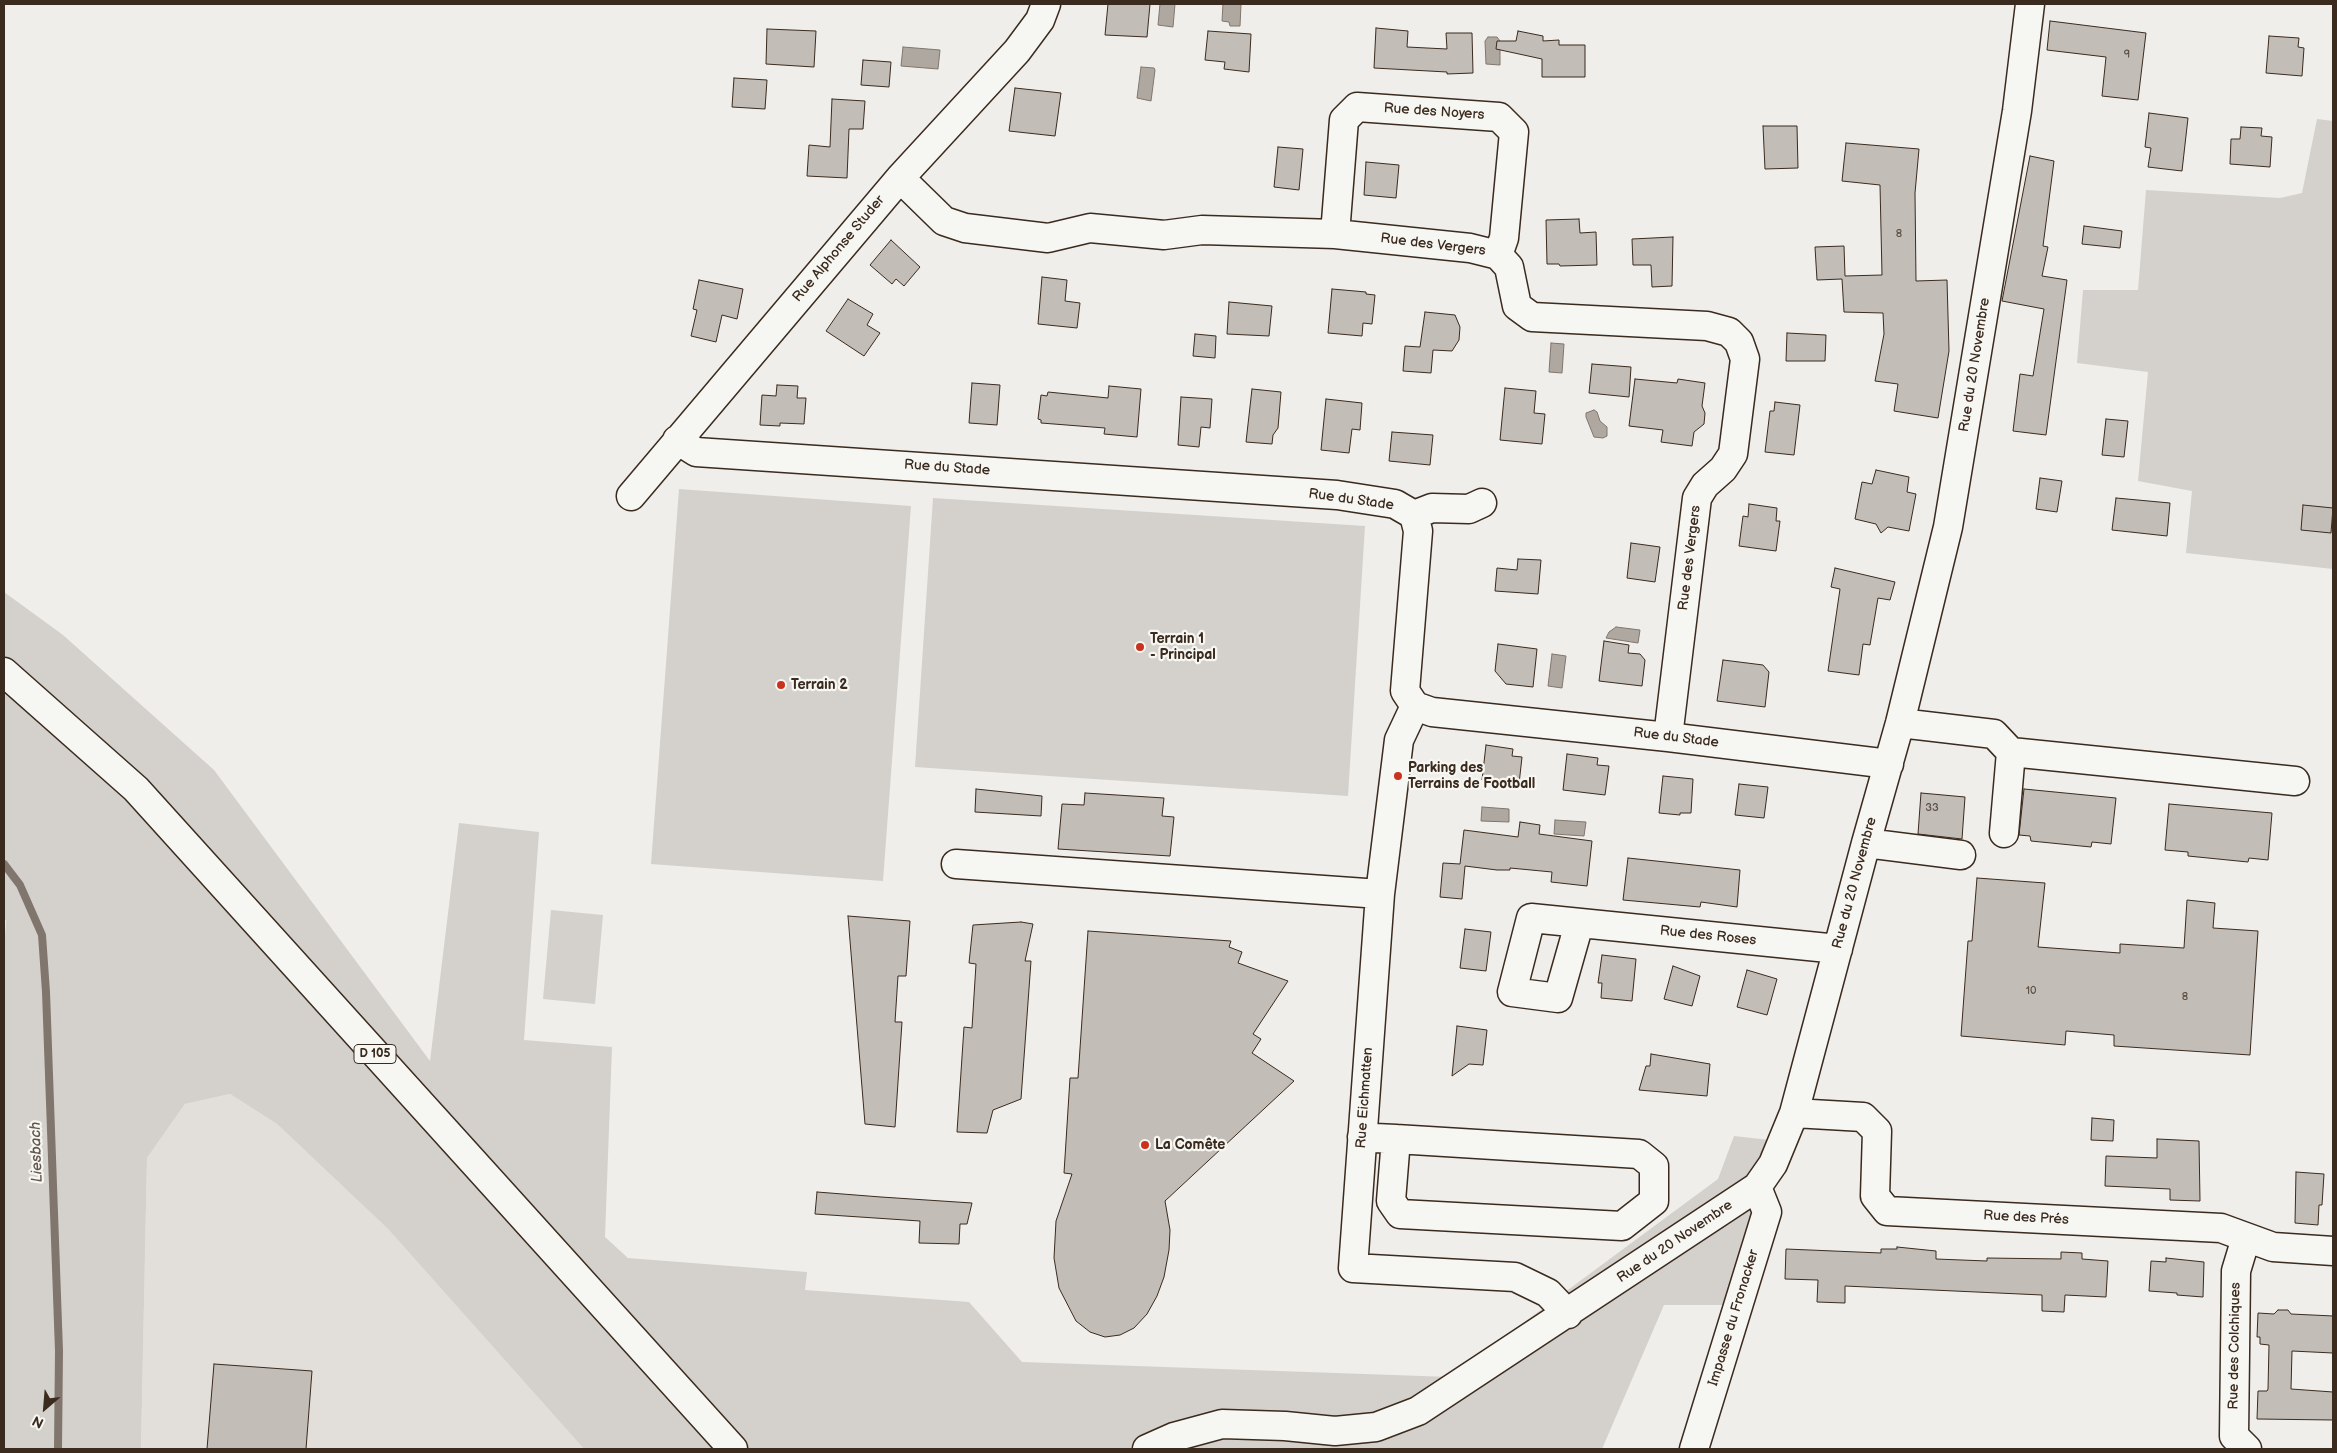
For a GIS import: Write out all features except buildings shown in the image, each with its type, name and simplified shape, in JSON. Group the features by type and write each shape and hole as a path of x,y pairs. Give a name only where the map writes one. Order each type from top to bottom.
{"street":[{"name":"Rue Alphonse Studer","path":"631,496 900,178 1018,50 1040,20 1046,4"},
{"name":"Rue du 20 Novembre","path":"1147,1449 1174,1437 1222,1424 1285,1426 1335,1431 1376,1427 1418,1411 1568,1314 1757,1186 1773,1164 1794,1112 1900,723 1948,527 2016,120 2030,4"},
{"name":"Rue des Noyers","path":"1335,234 1344,120 1357,107 1499,117 1514,132 1504,238 1498,255"},
{"name":"Rue des Vergers","path":"900,178 944,221 965,228 1048,238 1090,228 1164,235 1202,230 1335,234 1470,248 1498,255 1509,268 1517,306 1532,317 1707,326 1729,332 1739,342 1744,359 1733,454 1722,469 1705,485 1697,498 1668,737"},
{"name":"Rue du Stade","path":"677,440 696,452 1337,495 1395,504 1414,515"},
{"path":"1414,706 1405,691 1418,532 1414,515 1432,508 1469,509 1482,503"},
{"name":"D 105","path":"4,672 136,789 733,1449"},
{"name":"Rue du Stade","path":"1414,706 1432,712 1668,737 1889,764"},
{"name":"Rue Eichmatten","path":"1414,706 1399,740 1380,894 1352,1268 1515,1277 1548,1293 1568,1314"},
{"path":"1900,723 1994,734 2011,752 2294,781"},
{"path":"2004,833 2011,752"},
{"path":"1866,843 1961,855"},
{"path":"956,864 1380,894"},
{"name":"Rue des Roses","path":"1579,924 1838,949"},
{"name":"Rue des Prés","path":"1794,1112 1863,1117 1877,1131 1875,1196 1887,1211 2221,1228 2273,1248 2333,1250"},
{"path":"1362,1137 1396,1139 1639,1154 1654,1166 1654,1201 1622,1226 1400,1214 1391,1201 1396,1139"},
{"name":"Impasse du Fronacker","path":"1694,1449 1767,1212 1757,1186"},
{"name":"Rue des Colchiques","path":"2246,1238 2236,1272 2234,1436 2247,1449"}],"shaded area":[{"path":"1160,4 1175,4 1173,27 1158,25"},
{"path":"1223,4 1241,4 1240,26 1230,26 1229,22 1222,21"},
{"path":"1488,37 1497,37 1500,41 1500,65 1486,64 1485,41"},
{"path":"903,47 940,50 938,69 901,66"},
{"path":"1141,67 1154,68 1155,70 1151,101 1137,98"},
{"path":"2317,119 2333,121 2333,569 2186,553 2192,491 2138,481 2148,372 2077,363 2083,290 2138,290 2146,190 2280,198 2302,193"},
{"path":"1551,343 1564,344 1562,373 1549,372"},
{"path":"1594,410 1597,412 1600,421 1607,427 1607,436 1603,438 1594,437 1586,417 1586,413"},
{"name":"Terrain 2","path":"679,489 911,506 883,881 651,864"},
{"name":"Terrain 1 - Principal","path":"933,498 1365,526 1348,796 915,767"},
{"path":"4,592 63,635 214,770 430,1061 459,823 539,832 524,1040 612,1047 605,1237 628,1258 807,1272 805,1290 969,1302 1022,1362 1450,1377 1718,1179 1734,1136 1788,1142 1730,1305 1664,1305 1602,1449 584,1449 388,1229 277,1124 230,1094 185,1104 147,1158 141,1449 4,1449 4,952 6,921 4,918"},
{"path":"1616,627 1640,630 1638,643 1606,638 1609,632"},
{"path":"1552,654 1566,656 1562,688 1548,686"},
{"path":"1482,807 1509,809 1509,822 1481,821"},
{"path":"1555,820 1586,822 1584,836 1554,834"},
{"path":"551,910 603,915 595,1004 543,999"},
{"path":"230,1094 277,1124 388,1229 584,1449 141,1449 147,1158 185,1104"}],"waterway":[{"name":"Liesbach","path":"4,864 20,885 42,935 46,992 59,1351 58,1449"}],"place":[{"name":"Terrain 1 - Principal","path":"1140,647"},
{"name":"Terrain 2","path":"781,685"},
{"name":"Parking des Terrains de Football","path":"1398,776"},
{"name":"La Comête","path":"1145,1145"}]}
